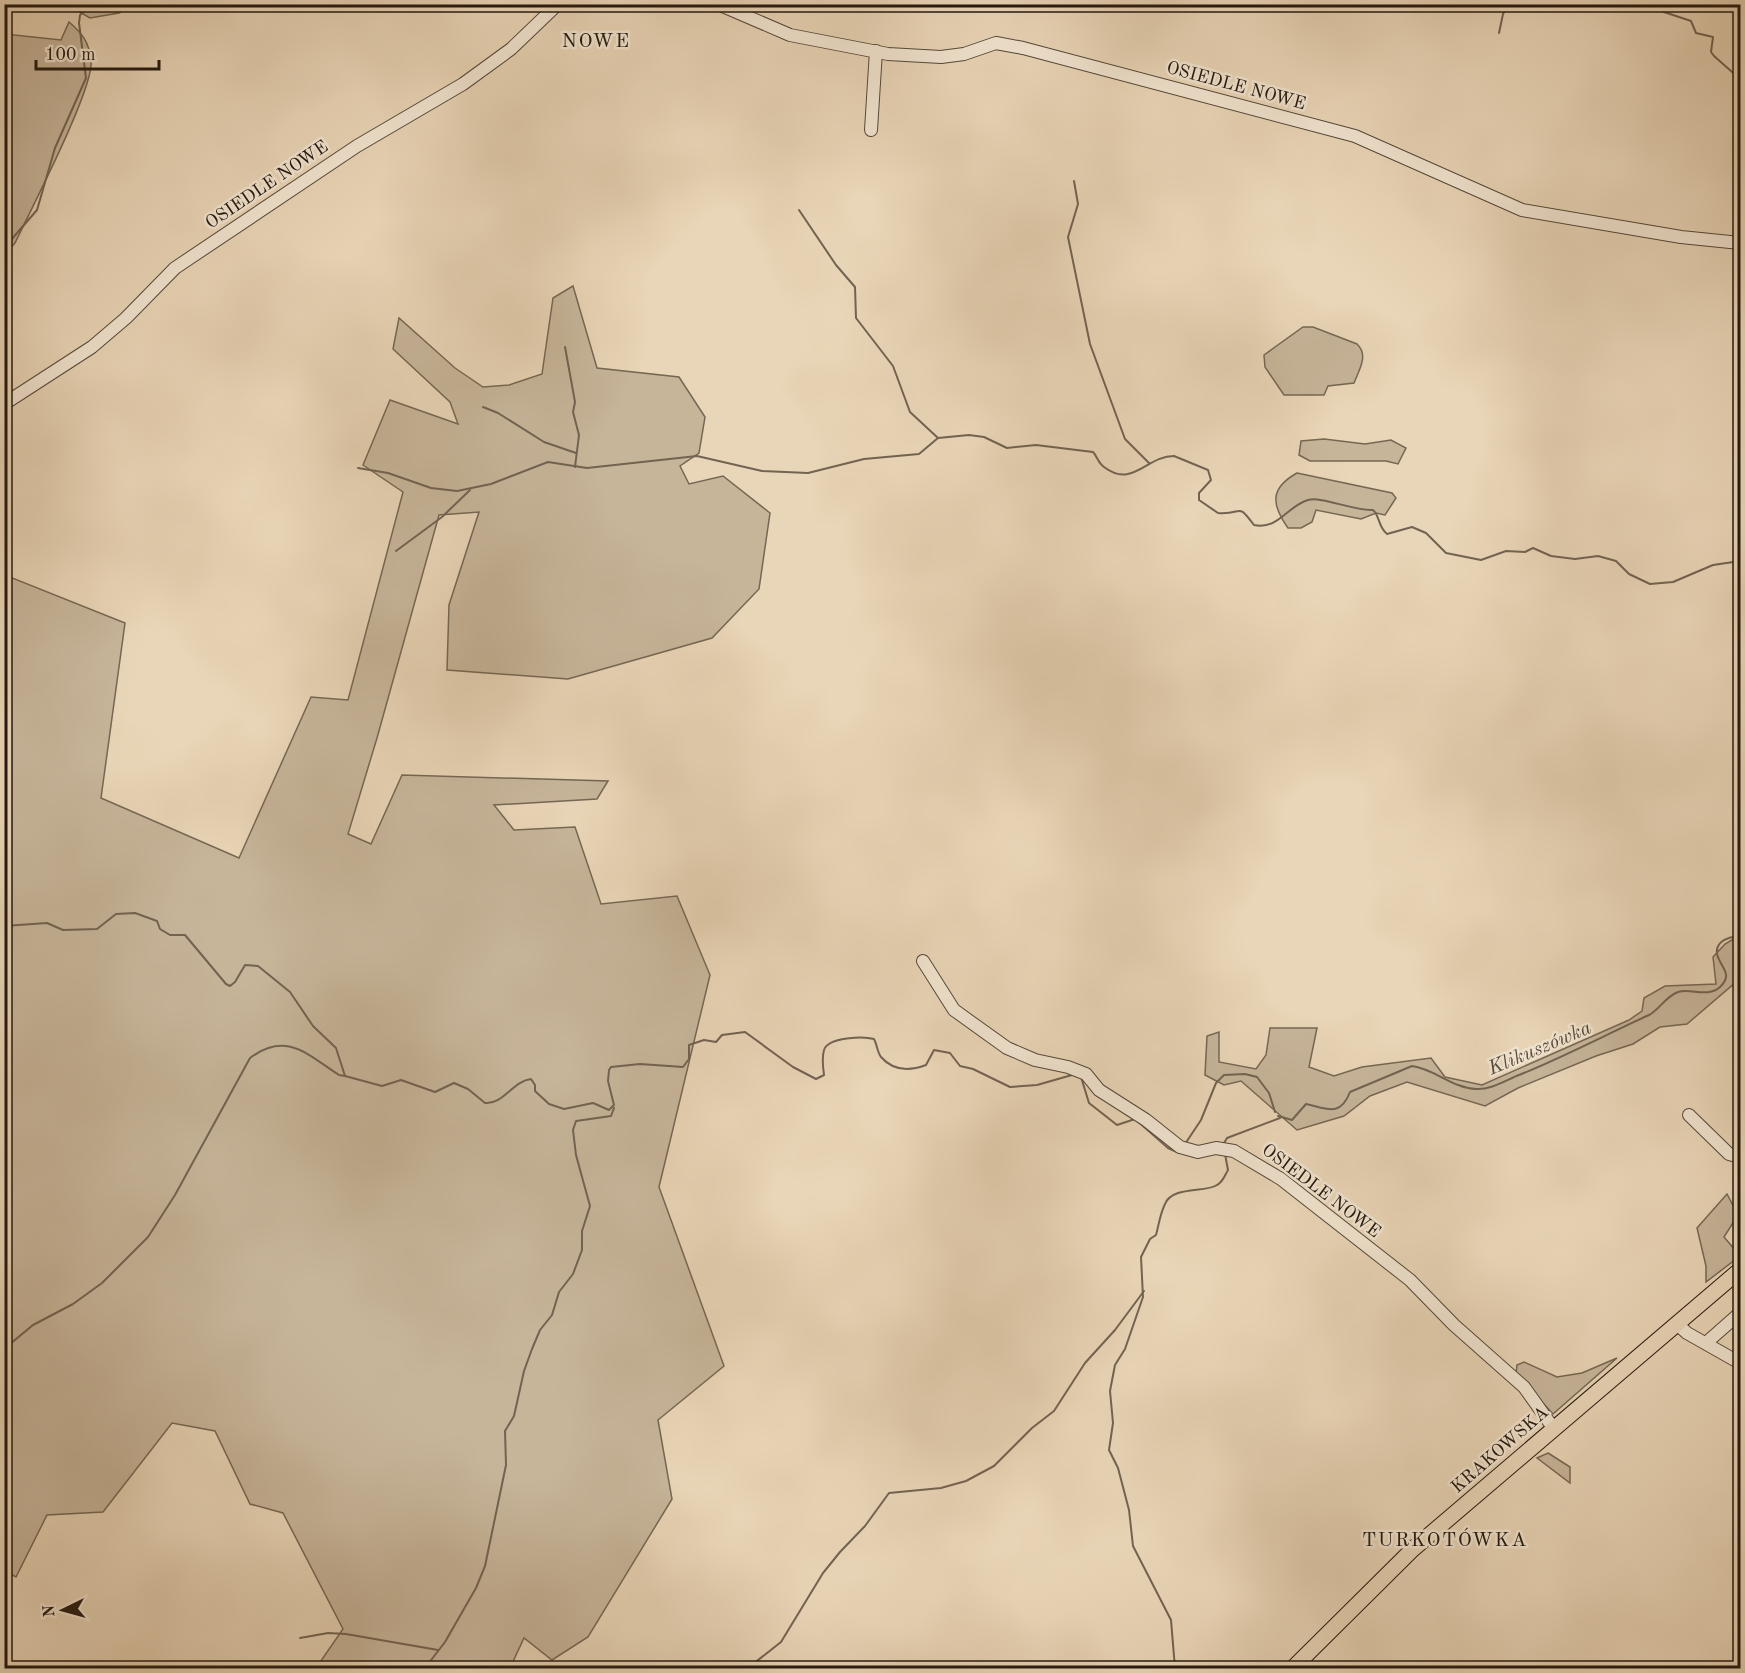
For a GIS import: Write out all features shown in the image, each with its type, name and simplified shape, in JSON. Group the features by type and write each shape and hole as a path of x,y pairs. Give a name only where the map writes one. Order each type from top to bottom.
{"main road":[{"name":"KRAKOWSKA","path":"1293,1668 1385,1575 1740,1270"}],"street":[{"name":"OSIEDLE NOWE","path":"4,404 92,347 126,318 175,268 357,146 463,84 511,49 558,4"},
{"name":"OSIEDLE NOWE","path":"718,4 779,31 876,51 930,57 964,54 996,43 1023,48 1355,136 1522,210 1681,237 1740,243"},
{"path":"871,130 876,51"},
{"name":"OSIEDLE NOWE","path":"923,961 954,1010 1007,1048 1035,1060 1068,1067 1086,1074 1099,1090 1146,1120 1180,1147 1198,1152 1224,1148 1242,1154 1281,1179 1410,1280 1454,1325 1524,1388 1554,1429"},
{"path":"1689,1115 1729,1154 1740,1157"},
{"path":"1706,1342 1740,1313"},
{"path":"1677,1324 1740,1363"}],"shaded area":[{"path":"67,5 132,5 119,13 90,18"},
{"path":"69,22 87,43 91,60 89,74 83,95 60,150 15,243 5,254 5,34 61,40"},
{"path":"573,286 597,368 679,377 705,417 699,453 680,466 689,484 723,476 770,513 759,589 712,638 568,679 447,670 449,605 479,512 439,515 348,834 371,844 402,775 608,781 597,799 494,805 514,830 575,827 601,904 677,896 710,975 659,1187 724,1366 658,1420 672,1499 588,1637 552,1660 524,1638 510,1668 316,1668 343,1629 283,1513 250,1504 215,1431 172,1423 103,1512 47,1515 16,1577 5,1571 5,575 125,623 101,798 239,858 311,697 348,700 403,492 363,465 390,400 458,424 450,402 393,349 399,318 455,368 483,387 509,385 542,374 553,298"},
{"path":"1303,327 1313,327 1357,344 1361,348 1363,358 1354,383 1328,386 1324,395 1284,395 1265,367 1264,355"},
{"path":"1324,439 1365,444 1391,440 1406,448 1398,464 1386,461 1310,461 1299,455 1301,441"},
{"path":"1297,473 1392,493 1396,498 1385,515 1376,513 1361,519 1316,510 1312,522 1301,528 1288,528 1278,511 1276,497 1282,485"},
{"path":"1740,935 1740,965 1736,982 1687,1024 1660,1027 1633,1044 1596,1056 1518,1088 1485,1106 1407,1082 1370,1096 1344,1116 1297,1130 1241,1081 1224,1085 1205,1075 1207,1036 1219,1032 1219,1062 1256,1069 1266,1055 1270,1028 1317,1028 1309,1067 1334,1076 1362,1067 1431,1058 1445,1077 1482,1085 1629,1020 1642,1011 1644,998 1665,986 1716,984 1713,957 1725,944"},
{"path":"1727,1194 1738,1215 1724,1237 1740,1256 1706,1282 1706,1266 1697,1228"},
{"path":"1617,1358 1553,1414 1516,1374 1517,1365 1524,1362 1557,1377 1582,1373"},
{"path":"1548,1453 1570,1467 1570,1483 1537,1458"}],"waterway":[{"path":"83,4 87,9 96,4"},
{"path":"1499,33 1503,14 1509,4"},
{"path":"1662,4 1661,11 1691,21 1696,33 1713,37 1711,52 1740,79"},
{"path":"4,248 37,210 55,148 86,78 79,23 80,15 87,9"},
{"path":"1074,181 1078,204 1068,237 1090,344 1125,439 1149,463"},
{"path":"799,210 836,265 855,287 856,318 893,366 910,412 938,438"},
{"path":"565,347 575,402 573,412 579,435 575,467"},
{"path":"483,407 498,413 544,442 576,453"},
{"path":"358,468 388,473 431,488 457,491 491,484 548,462 587,468 697,456 762,471 808,473 864,459 919,454 938,438 969,435 984,437 1007,448 1036,445 1093,452 1100,464 1114,473 1123,475 1139,470 1164,457 1174,456 1208,470 1211,480 1199,493 1199,500 1218,513 1242,511 1254,525 1263,526 1277,521 1294,507 1314,499 1373,510 1387,534 1412,527 1426,533 1446,553 1481,560 1506,551 1525,552 1533,548 1551,556 1575,559 1598,556 1616,561 1629,574 1650,584 1673,582 1713,565 1740,561"},
{"path":"396,551 442,517 470,490"},
{"name":"Klikuszówka","path":"4,926 47,923 63,930 97,929 116,914 135,913 157,921 160,929 170,935 185,935 226,984 230,986 235,982 245,965 258,966 290,992 313,1026 336,1048 345,1076 382,1086 401,1080 435,1092 454,1083 468,1089 485,1103 491,1103 503,1097 519,1084 531,1079 535,1085 535,1091 549,1104 564,1109 593,1103 609,1110 614,1105 608,1081 611,1067 640,1064 683,1067 689,1059 689,1045 704,1040 716,1042 722,1035 745,1032 793,1067 816,1079 824,1075 823,1056 827,1046 832,1042 855,1038 874,1039 881,1057 891,1065 902,1069 926,1065 934,1050 950,1053 960,1066 973,1069 1010,1087 1037,1085 1072,1075"},
{"name":"Klikuszówka","path":"1278,1116 1292,1120 1306,1104 1326,1109 1337,1108 1342,1105 1350,1092 1412,1066 1467,1088 1482,1089 1498,1084 1649,1015 1678,992 1710,992 1720,987 1726,974 1717,954 1718,945 1728,938 1740,937"},
{"path":"4,1349 33,1325 73,1304 102,1283 148,1237 175,1195 250,1058 263,1050 275,1046 286,1046 306,1053 339,1075 345,1076"},
{"name":"Klikuszówka","path":"1185,1144 1201,1120 1216,1083 1224,1075 1245,1074 1257,1077 1269,1093 1275,1112"},
{"name":"Klikuszówka","path":"1081,1077 1089,1103 1117,1125 1135,1119 1168,1148 1179,1153"},
{"path":"425,1668 445,1642 476,1588 485,1566 506,1465 505,1431 514,1416 524,1371 540,1330 552,1315 559,1292 573,1274 582,1250 582,1231 590,1206 576,1155 573,1130 576,1121 611,1116 614,1108"},
{"path":"1223,1145 1227,1138 1280,1118"},
{"path":"1175,1668 1171,1620 1133,1546 1129,1510 1118,1468 1109,1450 1113,1423 1110,1391 1115,1365 1125,1349 1143,1297 1141,1257 1150,1239 1156,1235 1165,1204 1169,1198 1181,1192 1219,1184 1228,1170 1225,1154"},
{"path":"748,1668 781,1642 823,1573 865,1526 889,1493 941,1488 966,1481 994,1466 1032,1428 1054,1411 1085,1363 1115,1330 1144,1291"},
{"path":"300,1638 328,1633 346,1634 438,1650"}],"district":[{"name":"NOWE","path":"596,42"},
{"name":"TURKOTÓWKA","path":"1445,1541"}]}
